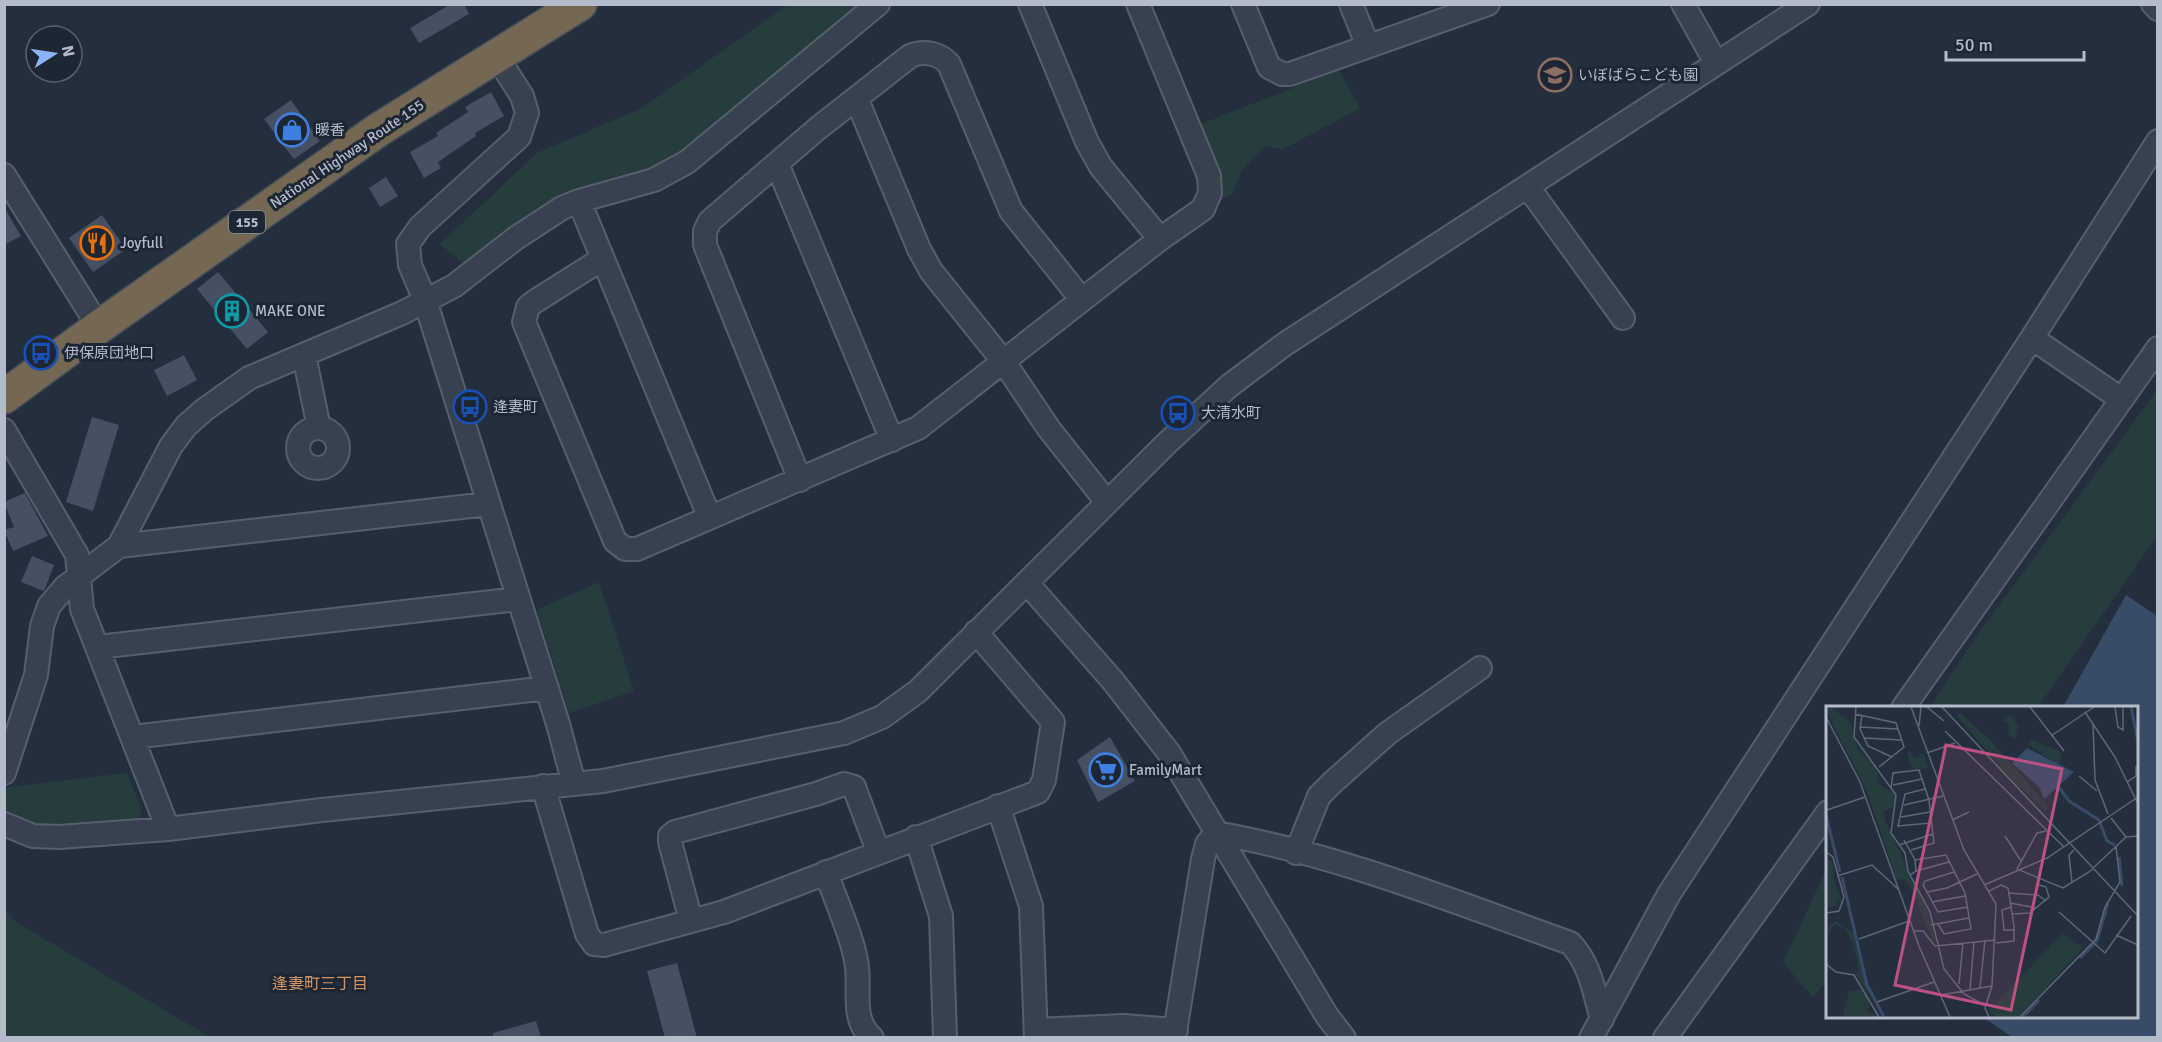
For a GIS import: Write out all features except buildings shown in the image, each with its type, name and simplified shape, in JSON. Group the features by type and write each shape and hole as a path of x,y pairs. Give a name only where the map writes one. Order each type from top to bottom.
{"highway":[{"name":"National Highway Route 155","path":"4,397 378,130 579,5"}],"street":[{"path":"4,773 36,675 42,626 50,606 64,587 119,546 171,446 186,426 224,394 249,378 402,313 454,286 516,238 579,201 654,180 687,162 878,4"},
{"path":"1029,4 1101,167 1160,239"},
{"path":"602,259 528,307 525,315 525,330 615,542 625,549 637,549 709,516 800,480 918,428 1160,239 1203,209 1210,193 1209,176 1138,4"},
{"path":"1243,4 1269,67 1282,74 1290,74 1368,46 1461,9 1488,4"},
{"path":"1351,4 1368,46"},
{"path":"1683,4 1716,63"},
{"path":"4,824 27,835 59,837 168,829 574,784 844,733 882,717 918,691 1107,502 1229,386 1285,344 1808,4"},
{"path":"2153,4 2157,9"},
{"path":"800,480 704,240 710,221 817,129 857,100 910,56 923,53 942,57 949,64 1011,211 1082,300"},
{"path":"497,57 522,96 527,113 519,137 420,227 408,244 410,265 426,300 547,688 574,784"},
{"path":"857,100 919,249 931,271 1004,362 1048,429 1107,502"},
{"path":"1597,1028 1669,894 2032,338 2157,141"},
{"path":"777,164 892,440"},
{"path":"4,175 99,327"},
{"path":"1528,187 1623,318"},
{"path":"579,201 709,516"},
{"path":"2032,338 2121,399"},
{"path":"1904,706 2157,348"},
{"path":"303,355 319,428"},
{"path":"4,430 77,555 81,575 82,609 168,829"},
{"path":"119,546 488,504"},
{"path":"1027,583 1113,681 1169,753 1327,1016 1344,1038"},
{"path":"98,647 518,599"},
{"path":"543,786 587,934 594,944 604,945 724,912 878,851 1038,792 1042,786 1053,722 976,632"},
{"path":"1296,852 1319,796 1388,732 1480,668"},
{"path":"133,737 547,688"},
{"path":"690,921 670,842 670,836 675,832 850,784 854,787 878,851"},
{"path":"998,806 1031,906 1036,1034 1123,1032 1175,1034 1203,859 1207,844 1216,833"},
{"path":"1665,1038 1826,813"},
{"path":"1216,833 1296,852 1391,879 1570,943 1582,954 1587,967 1597,1028"},
{"path":"916,837 941,916 945,1038"},
{"path":"826,872 857,964 859,1020 862,1029 872,1038"}],"green space":[{"path":"787,5 863,5 690,148 666,163 574,194 465,265 440,244 537,153 642,108"},
{"path":"1338,70 1360,108 1282,150 1265,146 1241,171 1232,195 1219,200 1196,126"},
{"path":"2157,390 2157,536 2039,706 1931,706 1973,641"},
{"path":"599,582 634,691 569,713 537,610"},
{"path":"127,773 142,811 135,824 40,830 5,814 5,790 9,787"},
{"path":"1826,870 1826,982 1813,997 1783,963"},
{"path":"4,910 16,922 210,1037 5,1037"}],"water":[{"path":"2126,595 2157,616 2157,1037 2012,1037 1984,1018 2138,1018 2138,706 2064,706"}],"place":[{"name":"いぼばらこども園","path":"1555,75"},
{"name":"暖香","path":"292,130"},
{"name":"Joyfull","path":"97,243"},
{"name":"MAKE ONE","path":"232,311"},
{"name":"伊保原団地口","path":"41,353"},
{"name":"逢妻町","path":"470,407"},
{"name":"大清水町","path":"1178,413"},
{"name":"FamilyMart","path":"1106,770"}],"district":[{"name":"逢妻町三丁目","path":"320,984"}]}
